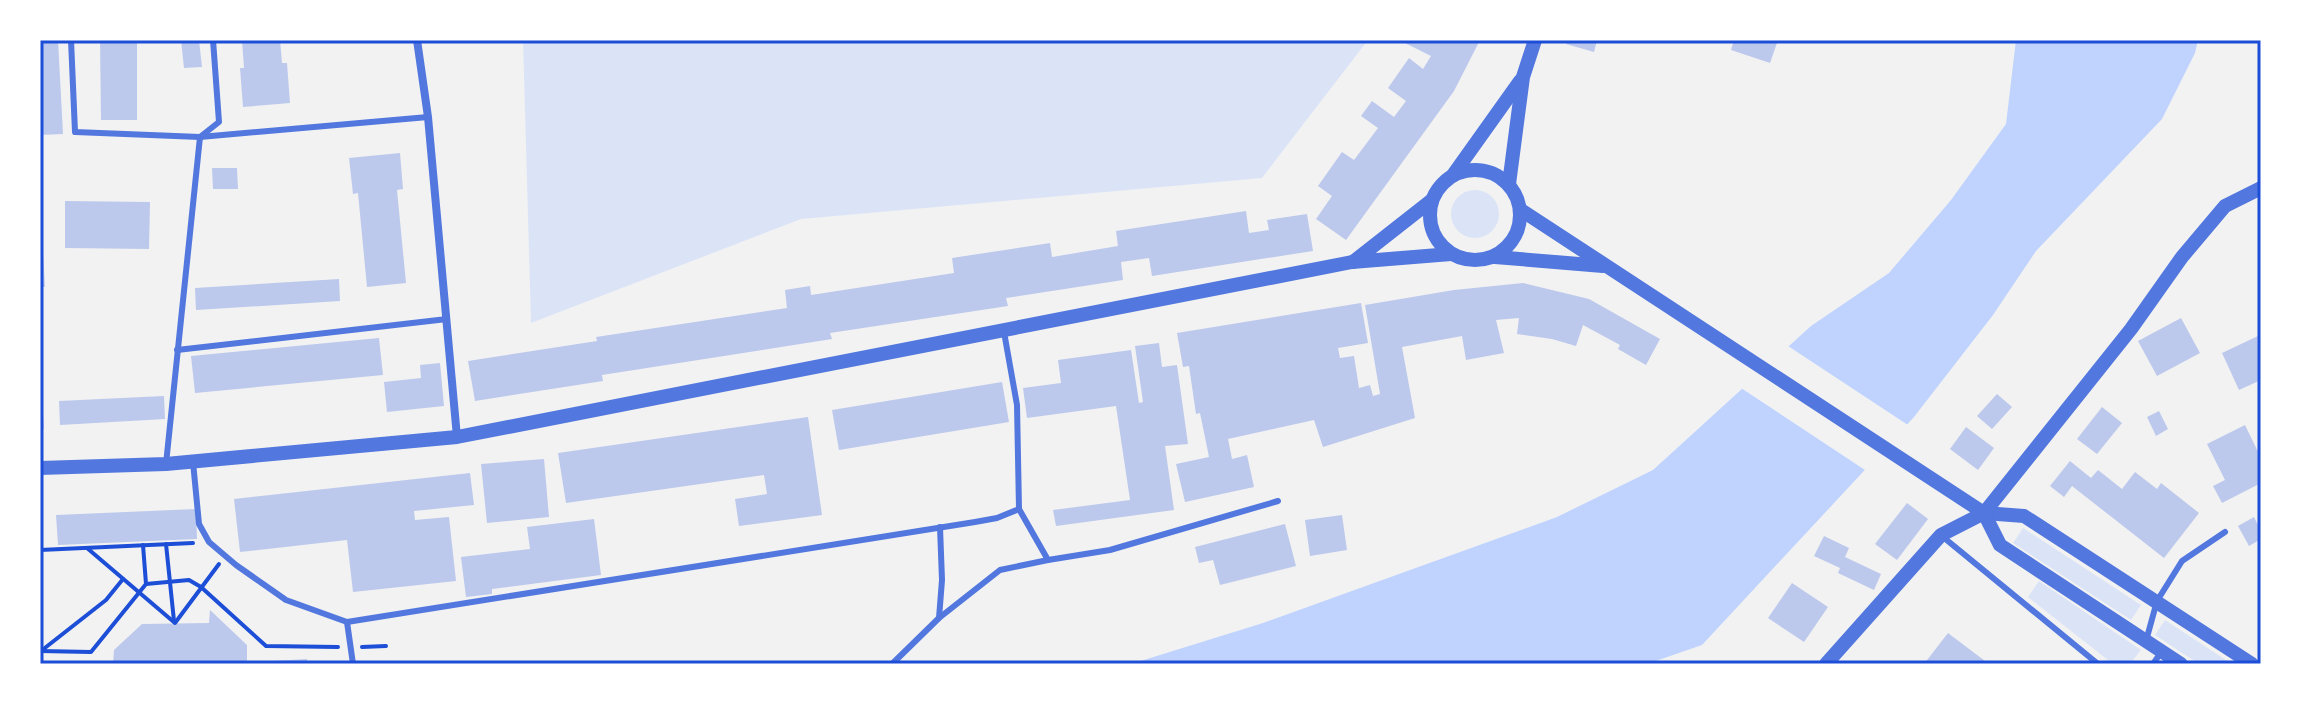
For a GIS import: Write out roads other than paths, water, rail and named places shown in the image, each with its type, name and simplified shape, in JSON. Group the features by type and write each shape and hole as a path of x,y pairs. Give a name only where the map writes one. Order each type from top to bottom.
{"street":[{"path":"417,40 428,117 457,437"},
{"path":"1509,184 1523,77 1535,40"},
{"path":"1352,262 1432,200 1523,77"},
{"path":"1452,176 1477,170 1495,174 1509,184 1519,201 1521,222 1512,243 1495,257"},
{"path":"1828,663 1941,535 1984,513 2225,206 2261,188"},
{"path":"1432,200 1430,224 1435,236 1451,254"},
{"path":"1521,210 1984,513 2000,545 2146,641 2157,658 2181,664"},
{"path":"40,468 193,462 457,437 1352,262 1451,254 1472,261 1495,257 1607,267"},
{"path":"1984,513 2024,516 2252,664"}],"lane":[{"path":"71,40 75,132 200,137 428,117"},
{"path":"166,464 200,137 219,122 213,40"},
{"path":"177,350 447,319"},
{"path":"1004,332 1017,405 1019,509 1048,560"},
{"path":"193,462 199,524 209,542 286,600 347,622 997,518 1019,509"},
{"path":"892,664 939,618 1000,570 1110,550 1278,501"},
{"path":"939,618 942,580 940,527"},
{"path":"2146,641 2157,601 2182,561 2225,532"},
{"path":"1941,535 2098,664"},
{"path":"347,622 353,664"}],"water":[{"path":"2016,40 2198,40 2195,53 2162,119 2036,251 1993,315 1914,417 1702,645 1647,664 1131,664 1263,623 1557,517 1653,470 1811,326 1889,273 1951,200 2006,124"}]}
